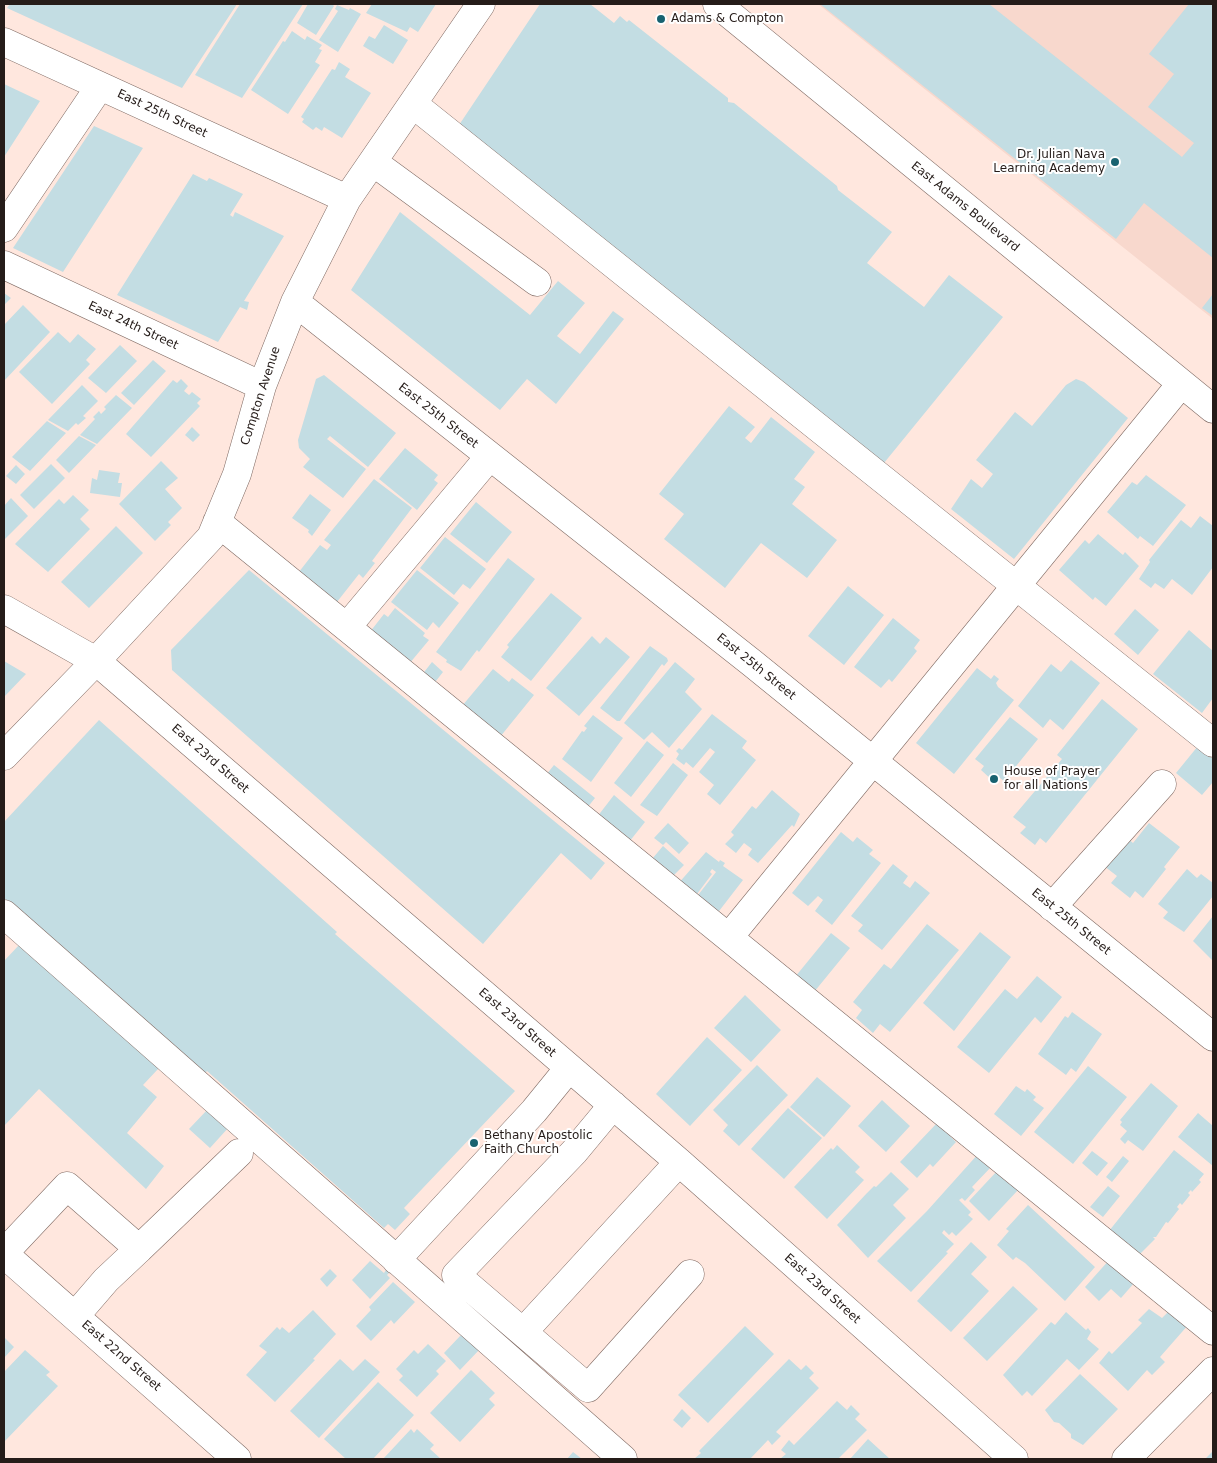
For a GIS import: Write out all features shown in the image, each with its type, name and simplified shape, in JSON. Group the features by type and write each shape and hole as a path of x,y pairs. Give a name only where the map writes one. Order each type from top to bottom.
{"street":[{"name":"Compton Avenue","path":"4,756 96,661 211,537 237,474 262,386 295,302 348,199 481,4"},
{"name":"East Adams Boulevard","path":"717,4 1213,409"},
{"name":"East 25th Street","path":"4,42 348,199"},
{"path":"4,228 100,86"},
{"path":"413,104 1213,743"},
{"path":"373,162 537,282"},
{"name":"East 24th Street","path":"4,265 262,386"},
{"name":"East 25th Street","path":"295,302 873,762 1213,1037"},
{"path":"729,937 1181,384"},
{"path":"356,616 490,456"},
{"path":"217,522 1213,1331"},
{"name":"East 23rd Street","path":"4,609 96,661 679,1162 1014,1459"},
{"path":"1052,907 1162,784"},
{"path":"4,914 622,1459"},
{"path":"396,1260 527,1118 569,1068"},
{"path":"613,1105 574,1152 456,1275 588,1388 690,1274"},
{"path":"75,1316 106,1280 239,1154"},
{"path":"523,1332 638,1209 679,1162"},
{"path":"4,1254 67,1186 139,1249"},
{"name":"East 22nd Street","path":"4,1254 237,1459"},
{"path":"1126,1459 1213,1370"}],"shaded area":[{"name":"Dr. Julian Nava Learning Academy","path":"818,4 1213,4 1213,319"}],"building":[{"path":"10,4 237,4 182,88 7,8"},
{"path":"240,4 303,4 242,98 195,75"},
{"path":"308,4 332,4 334,6 316,35 297,23"},
{"path":"372,4 436,4 418,32 410,27 407,32 366,13"},
{"path":"540,4 590,4 614,23 620,16 627,22 629,20 728,98 728,102 734,103 837,186 838,190 892,232 867,263 924,307 949,275 1003,317 884,463 459,125"},
{"name":"Dr. Julian Nava Learning Academy","path":"820,4 989,4 1182,157 1194,143 1148,107 1174,74 1149,54 1189,4 1213,4 1213,258 1144,203 1116,239"},
{"path":"337,5 349,10 350,8 361,14 338,52 319,40 338,11 335,9"},
{"path":"384,25 408,40 393,64 363,46 369,36 375,39"},
{"path":"292,31 305,40 307,36 322,45 319,49 322,50 315,62 320,65 288,114 251,90 283,41 285,42"},
{"path":"339,62 350,69 345,77 371,93 342,138 324,127 322,131 316,127 313,130 302,122 304,119 301,117 332,69 335,70"},
{"path":"4,84 40,101 4,157"},
{"path":"94,126 143,148 63,272 13,248"},
{"path":"193,174 207,181 209,178 243,194 230,215 233,217 235,212 284,236 244,301 249,302 247,310 240,307 218,342 117,295"},
{"path":"400,212 530,315 558,281 585,303 557,336 580,354 613,311 624,319 556,404 527,379 500,410 351,290"},
{"path":"4,293 11,298 4,305"},
{"path":"1213,294 1213,316 1202,308"},
{"path":"23,305 50,332 4,381 4,325"},
{"path":"58,332 70,343 78,334 96,349 86,360 90,364 52,404 19,372"},
{"path":"120,345 137,361 106,393 88,378"},
{"path":"153,360 166,371 134,405 121,393"},
{"path":"324,375 396,433 368,467 330,436 327,439 366,469 343,498 303,467 310,459 299,448 298,440 316,379"},
{"path":"181,379 188,386 184,391 189,395 192,392 201,399 197,403 200,406 151,457 126,434 173,380 177,383"},
{"path":"1076,379 1084,382 1128,418 1014,559 951,509 971,479 982,488 993,474 976,460 1015,412 1032,426 1066,385"},
{"path":"82,385 98,401 83,416 86,418 78,425 76,423 68,431 48,420"},
{"path":"116,395 132,408 97,444 80,435 95,419 93,417 99,411 101,414 106,409 104,407"},
{"path":"729,406 755,427 745,438 751,443 771,417 815,452 794,479 805,487 792,504 837,540 807,578 761,543 725,588 664,539 684,514 659,494"},
{"path":"47,421 66,433 30,471 12,457"},
{"path":"192,427 200,435 193,442 185,435"},
{"path":"79,436 96,445 69,473 56,460"},
{"path":"405,448 438,475 434,480 438,483 417,510 379,479"},
{"path":"161,461 178,478 165,489 182,508 168,522 171,525 155,541 119,504"},
{"path":"51,464 65,478 34,509 20,495"},
{"path":"16,465 25,474 16,484 6,476"},
{"path":"99,470 120,473 118,483 122,483 120,497 90,493 92,478 97,480"},
{"path":"1146,475 1186,505 1153,546 1140,536 1138,539 1107,512 1132,482 1137,485"},
{"path":"374,479 412,508 372,561 375,563 363,578 359,574 333,607 295,577 320,545 327,550 331,545 324,540"},
{"path":"310,494 331,510 312,536 308,532 309,530 292,518"},
{"path":"73,495 89,510 80,519 90,529 48,572 15,544 59,499 64,504"},
{"path":"11,498 28,516 4,540 4,506"},
{"path":"476,502 512,532 487,563 450,534"},
{"path":"1200,516 1213,526 1213,567 1192,595 1172,579 1164,589 1155,583 1151,588 1139,579 1150,562 1149,560 1181,520 1191,528"},
{"path":"116,526 143,553 89,608 61,582"},
{"path":"1098,534 1123,555 1125,552 1139,566 1106,606 1095,597 1093,600 1059,570 1085,540 1089,544"},
{"path":"445,537 486,569 470,589 463,584 454,595 420,568"},
{"path":"508,558 535,579 479,652 477,650 461,671 446,662 447,660 436,652"},
{"path":"249,570 605,863 591,880 561,853 483,944 172,670 171,650"},
{"path":"417,570 459,603 439,628 433,622 427,630 391,602"},
{"path":"848,586 884,615 844,665 808,636"},
{"path":"551,593 582,618 531,681 501,657 509,647 507,645"},
{"path":"395,608 425,633 423,636 429,640 409,664 366,637 384,614 388,617"},
{"path":"1135,609 1159,630 1138,655 1114,634"},
{"path":"893,618 920,640 914,648 917,651 892,682 889,679 881,688 854,667"},
{"path":"1189,630 1213,651 1213,698 1202,713 1153,674"},
{"path":"592,636 600,644 606,637 630,657 579,716 546,688"},
{"path":"650,646 667,658 668,661 664,666 662,664 620,721 617,721 600,708"},
{"path":"1071,660 1100,683 1063,730 1050,719 1043,728 1018,706 1051,664 1061,672"},
{"path":"4,661 26,674 4,697"},
{"path":"432,662 443,672 432,686 421,676"},
{"path":"675,662 695,679 685,692 702,709 669,748 652,732 644,740 624,723"},
{"path":"977,668 991,679 994,675 999,679 996,683 998,687 1014,700 954,774 916,743"},
{"path":"493,669 509,682 512,678 534,695 500,737 462,706"},
{"path":"1102,699 1138,729 1046,843 1040,838 1035,845 1020,833 1026,827 1013,817 1062,759 1057,755"},
{"path":"712,714 747,741 742,748 756,760 720,805 707,794 714,785 699,772 715,752 710,748 693,768 686,762 684,765 676,759 679,754 676,751 679,748 682,750"},
{"path":"593,715 623,738 591,782 562,759 582,731 584,732 587,728 584,726"},
{"path":"1010,717 1038,739 1004,781 996,775 992,780 981,770 984,766 975,759"},
{"path":"99,720 337,932 335,934 515,1091 404,1208 410,1214 395,1230 388,1224 384,1228 207,1071 205,1073 4,898 4,822"},
{"path":"647,741 664,755 631,797 614,783"},
{"path":"1198,746 1213,759 1213,782 1202,795 1176,773"},
{"path":"673,763 688,775 657,816 640,805"},
{"path":"554,765 595,798 583,813 542,780"},
{"path":"772,790 800,814 794,827 792,825 758,863 748,855 752,849 744,843 736,853 725,844 734,835 731,832 752,806 756,809"},
{"path":"614,795 645,822 629,842 597,817"},
{"path":"668,823 689,843 679,854 666,842 663,845 654,838"},
{"path":"1149,823 1180,847 1164,867 1166,869 1143,898 1135,891 1130,898 1111,883 1117,876 1104,866 1127,838 1133,843"},
{"path":"841,832 853,842 857,837 873,850 869,854 881,863 832,925 815,911 823,900 818,896 808,906 792,893"},
{"path":"663,846 684,865 672,877 652,859"},
{"path":"706,852 719,862 720,860 725,863 723,866 743,880 716,915 695,899 716,872 712,869 710,872 712,874 694,898 677,885"},
{"path":"893,864 908,876 903,883 910,888 915,881 930,893 882,950 858,931 863,925 851,916"},
{"path":"1187,869 1197,878 1201,874 1213,883 1213,896 1184,932 1163,918 1168,912 1158,904"},
{"path":"1213,916 1213,961 1193,941"},
{"path":"927,924 959,950 890,1032 880,1024 873,1033 856,1018 862,1010 853,1002 884,964 891,969"},
{"path":"980,932 1011,957 954,1031 923,1003"},
{"path":"831,933 850,948 810,997 795,977"},
{"path":"20,944 103,1020 108,1016 159,1068 143,1085 157,1097 127,1133 164,1166 146,1189 39,1089 4,1126 4,961"},
{"path":"1037,976 1062,997 1041,1023 1035,1017 989,1073 957,1047 1005,989 1017,999"},
{"path":"745,995 781,1030 751,1062 714,1028"},
{"path":"1072,1012 1102,1034 1076,1072 1071,1068 1066,1075 1038,1054 1065,1016 1068,1018"},
{"path":"707,1037 742,1070 690,1126 656,1094"},
{"path":"757,1065 788,1095 739,1146 723,1131 728,1125 713,1110"},
{"path":"1088,1066 1127,1097 1073,1164 1034,1132"},
{"path":"817,1077 851,1106 824,1137 790,1107"},
{"path":"1151,1083 1178,1106 1143,1151 1128,1140 1125,1144 1120,1139 1127,1131 1120,1125 1122,1122 1120,1120"},
{"path":"1016,1086 1025,1092 1027,1089 1036,1097 1033,1100 1044,1108 1021,1136 994,1114"},
{"path":"882,1100 910,1126 886,1152 858,1126"},
{"path":"788,1108 822,1138 784,1179 751,1149"},
{"path":"208,1109 229,1127 210,1148 189,1129"},
{"path":"1198,1113 1213,1126 1213,1166 1178,1137"},
{"path":"937,1123 953,1132 950,1136 956,1142 933,1167 930,1164 917,1178 900,1162"},
{"path":"837,1145 860,1167 855,1172 864,1180 827,1219 794,1187 831,1148 833,1150"},
{"path":"1174,1150 1204,1174 1199,1180 1201,1182 1192,1192 1191,1190 1188,1193 1190,1195 1182,1205 1180,1203 1177,1207 1179,1209 1168,1223 1166,1222 1156,1237 1153,1237 1155,1239 1139,1255 1109,1231"},
{"path":"1092,1151 1108,1163 1097,1176 1082,1163"},
{"path":"979,1153 992,1166 972,1187 975,1190 965,1201 962,1198 959,1200 971,1212 968,1215 973,1219 956,1236 952,1232 949,1235 944,1230 942,1233 954,1244 946,1252 948,1253 911,1292 877,1261 927,1211"},
{"path":"1123,1156 1129,1161 1112,1182 1106,1177"},
{"path":"998,1170 1019,1189 989,1221 969,1201"},
{"path":"891,1172 909,1189 893,1205 906,1218 868,1258 837,1225 874,1186 876,1187"},
{"path":"1108,1186 1120,1196 1103,1217 1090,1207"},
{"path":"1028,1205 1095,1267 1065,1301 1025,1263 1016,1257 1013,1260 997,1245 1009,1231 1006,1229"},
{"path":"971,1242 987,1257 971,1274 989,1291 951,1332 917,1301"},
{"path":"1110,1259 1135,1282 1121,1298 1111,1289 1099,1301 1085,1287"},
{"path":"370,1261 384,1273 386,1270 390,1278 370,1299 352,1280"},
{"path":"330,1269 337,1276 327,1287 320,1279"},
{"path":"393,1282 415,1302 394,1324 391,1320 371,1341 356,1326 371,1310 369,1307"},
{"path":"1013,1286 1038,1309 987,1361 963,1338"},
{"path":"1172,1308 1189,1324 1160,1357 1165,1362 1152,1375 1147,1370 1128,1391 1099,1363 1109,1351 1112,1354 1142,1323 1138,1320 1149,1309 1162,1318"},
{"path":"313,1310 336,1334 313,1359 315,1360 275,1402 246,1375 267,1352 259,1346 277,1327 280,1330 282,1327 289,1333"},
{"path":"1066,1312 1086,1330 1088,1328 1091,1332 1087,1339 1099,1349 1079,1370 1067,1359 1032,1396 1027,1391 1022,1396 1003,1375 1051,1322 1055,1325"},
{"path":"745,1326 774,1354 708,1423 678,1395"},
{"path":"461,1335 480,1349 460,1370 444,1353"},
{"path":"4,1337 14,1347 4,1358"},
{"path":"428,1344 446,1361 436,1371 439,1374 417,1397 399,1380 403,1376 396,1369 414,1350 418,1354"},
{"path":"25,1350 50,1372 46,1375 58,1386 4,1442 4,1372"},
{"path":"340,1359 353,1371 365,1359 380,1372 319,1438 290,1411"},
{"path":"789,1359 801,1370 806,1365 814,1373 809,1378 819,1388 776,1432 781,1436 772,1445 768,1440 750,1459 694,1459 701,1453 699,1451"},
{"path":"471,1370 495,1393 489,1399 495,1405 460,1442 430,1413"},
{"path":"1080,1374 1118,1409 1083,1445 1071,1438 1071,1434 1059,1423 1054,1422 1045,1410"},
{"path":"378,1382 414,1415 373,1459 346,1459 324,1439"},
{"path":"837,1401 847,1410 851,1405 860,1414 855,1419 867,1430 838,1459 780,1459 786,1454 781,1450 789,1440 794,1445"},
{"path":"682,1409 691,1418 682,1428 673,1420"},
{"path":"411,1429 414,1433 417,1429 434,1445 430,1449 441,1459 383,1459"},
{"path":"868,1439 890,1459 850,1459"},
{"path":"573,1452 582,1459 567,1459"},
{"path":"1212,1452 1213,1459 1205,1459"}],"place":[{"name":"Adams & Compton","path":"661,19"},
{"name":"Dr. Julian Nava Learning Academy","path":"1115,162"},
{"name":"House of Prayer for all Nations","path":"994,779"},
{"name":"Bethany Apostolic Faith Church","path":"474,1143"}]}
